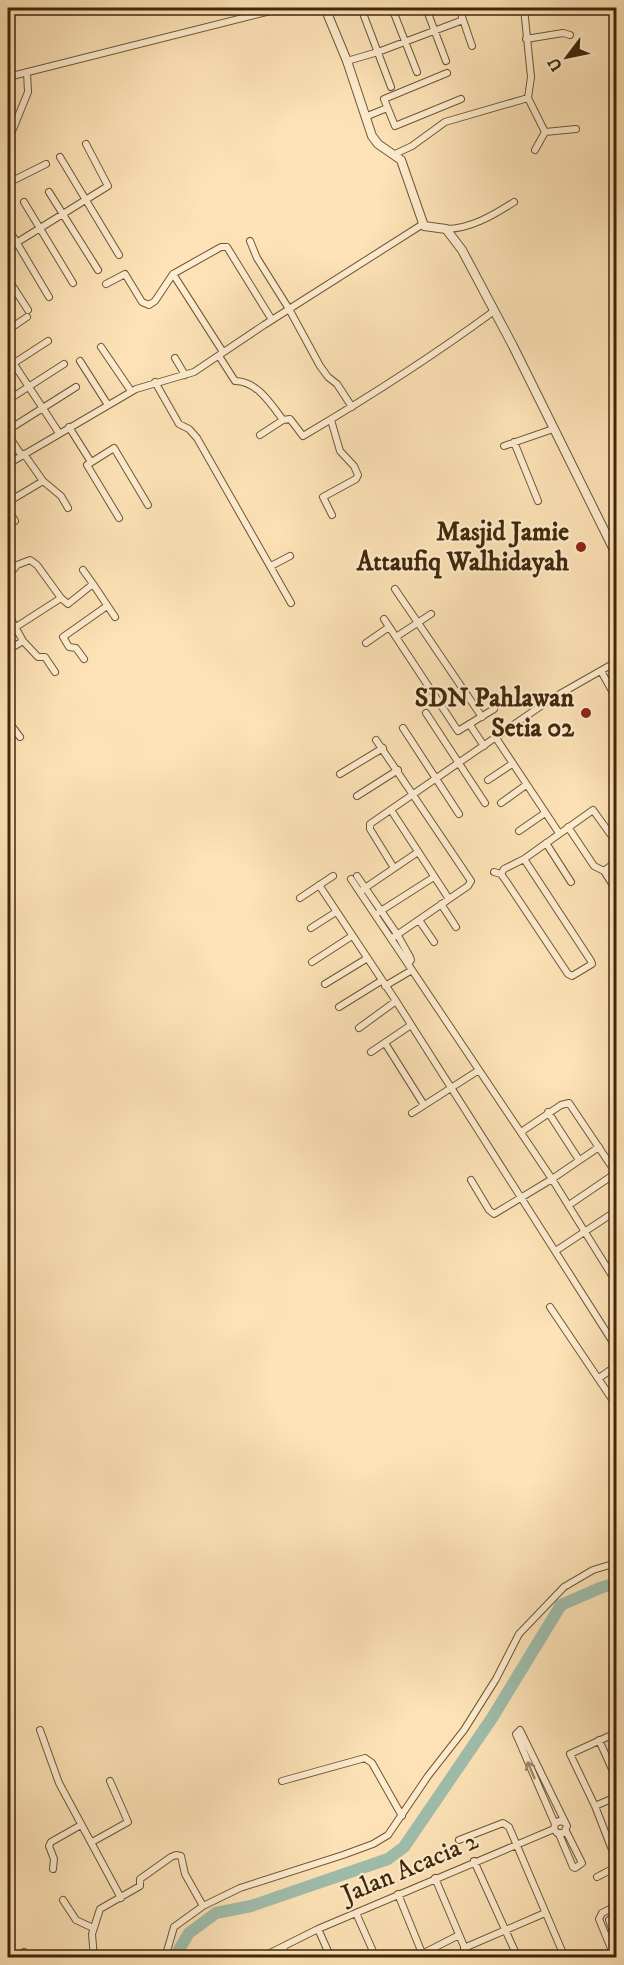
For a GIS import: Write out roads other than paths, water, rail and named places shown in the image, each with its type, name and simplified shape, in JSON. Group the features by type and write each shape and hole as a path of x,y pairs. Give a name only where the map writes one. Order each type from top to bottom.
{"street":[{"path":"8,77 282,8"},
{"path":"325,8 348,61 374,140 399,157 423,224 454,229 473,224 514,202"},
{"path":"362,8 390,87"},
{"path":"392,8 417,72"},
{"path":"426,8 446,62"},
{"path":"459,8 472,46"},
{"path":"524,8 531,77 528,98 545,132"},
{"path":"348,61 463,20"},
{"path":"526,39 562,33 570,35"},
{"path":"8,132 13,129 28,93 27,72"},
{"path":"447,73 384,99 395,126 461,99"},
{"path":"395,154 412,146 446,122 528,98"},
{"path":"365,117 387,108"},
{"path":"545,132 576,129"},
{"path":"535,150 545,132"},
{"path":"8,248 106,187 108,184 86,144"},
{"path":"60,156 119,255"},
{"path":"8,183 46,164"},
{"path":"49,192 98,270"},
{"path":"24,202 73,283"},
{"path":"8,464 131,392 155,382 194,372 423,224"},
{"path":"8,228 49,297"},
{"path":"446,229 462,250 494,311 616,554"},
{"path":"250,241 257,258 289,309 325,374 338,384 352,407"},
{"path":"106,284 125,274 142,302 149,305 155,301 172,274 221,247 226,247 272,320"},
{"path":"172,274 235,381 251,384 266,398 283,420"},
{"path":"8,279 28,313 8,330"},
{"path":"260,435 283,420 290,419 302,436 432,356 494,311"},
{"path":"10,366 48,341"},
{"path":"101,347 131,392"},
{"path":"8,355 10,366 29,387 59,433"},
{"path":"174,358 185,375"},
{"path":"80,361 108,405"},
{"path":"8,400 64,364"},
{"path":"155,382 179,424 189,429 197,438 291,603"},
{"path":"8,430 76,387"},
{"path":"331,420 340,451 354,466 358,475 356,479 323,497 332,514"},
{"path":"69,427 91,462"},
{"path":"504,447 553,429"},
{"path":"8,438 43,481 68,504 68,508"},
{"path":"514,442 538,501"},
{"path":"119,518 87,465 114,448 148,505"},
{"path":"8,502 43,481"},
{"path":"8,509 15,521"},
{"path":"271,566 290,556"},
{"path":"8,576 17,565 30,560 37,565 68,604 93,584"},
{"path":"83,570 115,617"},
{"path":"395,589 482,717"},
{"path":"16,627 61,598"},
{"path":"84,659 76,648 69,647 63,637 107,606"},
{"path":"8,614 23,641 38,657 45,657 55,672"},
{"path":"396,637 431,614"},
{"path":"384,619 458,732 494,709"},
{"path":"366,643 389,627"},
{"path":"8,650 23,641"},
{"path":"394,868 369,826 413,793 551,699 616,662"},
{"path":"601,671 616,698"},
{"path":"426,713 485,803"},
{"path":"8,721 20,737"},
{"path":"470,725 484,746"},
{"path":"403,728 459,814"},
{"path":"496,738 559,833"},
{"path":"376,740 471,881 468,886 391,939"},
{"path":"340,774 382,748"},
{"path":"488,780 512,764"},
{"path":"357,796 398,770"},
{"path":"501,803 526,785"},
{"path":"391,810 449,899"},
{"path":"524,859 592,962 590,967 572,976 568,974 497,873 524,859 590,812 595,811 616,842"},
{"path":"519,831 545,813"},
{"path":"568,827 594,866 604,871 616,890"},
{"path":"546,843 571,882"},
{"path":"361,890 417,852"},
{"path":"604,871 616,862"},
{"path":"300,898 333,876"},
{"path":"354,877 391,939 552,1179 616,1282"},
{"path":"377,913 434,877"},
{"path":"319,885 396,1001 616,1347"},
{"path":"441,904 456,927"},
{"path":"311,928 336,912"},
{"path":"377,913 397,934 410,957 408,964"},
{"path":"419,920 434,942"},
{"path":"312,962 352,936"},
{"path":"325,984 366,959"},
{"path":"339,1007 412,970"},
{"path":"359,1028 396,1001"},
{"path":"371,1052 411,1025"},
{"path":"385,1043 424,1105"},
{"path":"412,1113 479,1070"},
{"path":"521,1132 548,1112 564,1103 569,1103 616,1173 568,1205"},
{"path":"548,1112 579,1160"},
{"path":"471,1180 489,1210 494,1214 552,1179 598,1147"},
{"path":"556,1251 616,1211"},
{"path":"550,1306 616,1405"},
{"path":"598,1378 616,1366"},
{"path":"165,1958 174,1927 203,1906 240,1888 373,1844 388,1835 428,1776 464,1730 496,1679 519,1634 564,1587 593,1570 616,1563"},
{"path":"616,1693 614,1696 616,1702"},
{"path":"40,1730 54,1771 121,1898"},
{"path":"554,1826 516,1734 520,1730 567,1826 563,1833 573,1867 582,1865 563,1833 554,1826"},
{"path":"616,1733 570,1754 595,1806 616,1860"},
{"path":"599,1740 616,1778"},
{"path":"282,1781 366,1758 372,1763 402,1816"},
{"path":"92,1842 128,1822 110,1781"},
{"path":"595,1806 616,1797"},
{"name":"Jalan Acacia 2","path":"260,1958 318,1929 516,1845 554,1826 559,1821 564,1822"},
{"path":"459,1840 496,1824 503,1822 508,1825 565,1958"},
{"path":"53,1869 54,1859 50,1844 81,1825"},
{"path":"607,1835 616,1832"},
{"path":"94,1958 93,1928 100,1909 141,1885 140,1878 176,1855 182,1858 184,1874 203,1906"},
{"path":"474,1861 518,1958"},
{"path":"597,1877 616,1867"},
{"path":"435,1878 469,1958"},
{"path":"398,1894 423,1956 459,1935"},
{"path":"63,1900 76,1920 93,1928"},
{"path":"615,1958 599,1919 600,1915 616,1906"},
{"path":"356,1913 376,1958"},
{"path":"464,1948 545,1913"},
{"path":"616,1914 609,1920 616,1940"},
{"path":"318,1929 331,1958"},
{"path":"283,1947 287,1958"}],"waterway":[{"path":"174,1958 189,1933 216,1913 251,1906 388,1859 404,1847 492,1718 561,1605 616,1583"}],"place":[{"name":"Masjid Jamie Attaufiq Walhidayah","path":"581,547"},
{"name":"SDN Pahlawan Setia 02","path":"586,713"}]}
